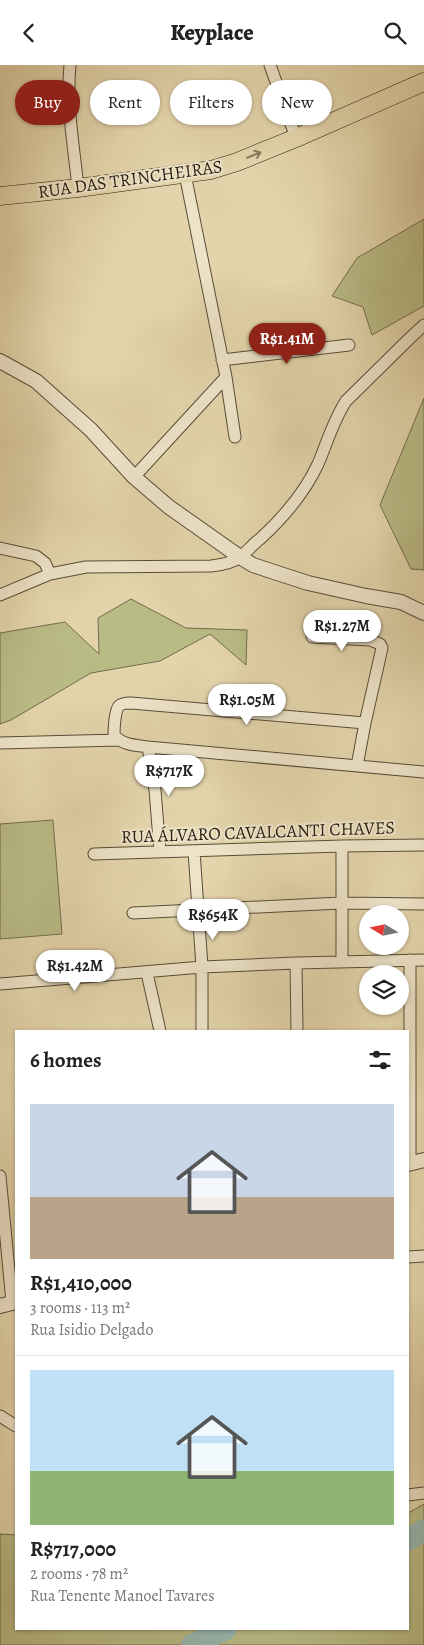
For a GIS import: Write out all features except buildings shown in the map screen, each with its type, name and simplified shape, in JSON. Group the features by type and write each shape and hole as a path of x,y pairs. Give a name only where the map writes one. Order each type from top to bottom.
{"main road":[{"name":"RUA DAS TRINCHEIRAS","path":"0,196 78,188 211,169 237,162 296,138 424,82"}],"street":[{"path":"70,65 69,105 78,188"},
{"path":"270,65 296,138"},
{"path":"185,174 226,377 235,437"},
{"path":"0,595 50,575 86,567 212,566 223,565 240,557 277,523 304,490 318,464 328,435 346,401 424,325"},
{"path":"222,360 349,345"},
{"path":"0,361 36,381 43,387 91,430 134,477 168,507 253,565 274,573 357,594 401,602 424,613"},
{"path":"134,477 226,377"},
{"path":"0,548 36,556 45,563 50,575"},
{"path":"312,637 370,640 380,644 382,648 357,766"},
{"path":"118,741 114,735 117,710 119,706 131,703 365,723"},
{"path":"0,743 118,741 148,747 424,772"},
{"path":"148,747 155,791 160,852"},
{"name":"RUA ÁLVARO CAVALCANTI CHAVES","path":"94,855 424,845"},
{"path":"342,846 342,961"},
{"path":"194,851 202,967 202,1030"},
{"path":"134,913 342,903 424,904"},
{"path":"410,960 409,1163 424,1160"},
{"path":"0,984 202,967 342,961 424,960"},
{"path":"296,963 297,1030"},
{"path":"147,973 160,1030"},
{"path":"0,1176 9,1303"},
{"path":"409,1257 424,1256"},
{"path":"0,1416 15,1425"},
{"path":"409,1495 424,1493"}],"green space":[{"path":"424,219 424,306 372,335 363,307 332,296 357,258"},
{"path":"424,398 424,570 411,569 380,505"},
{"path":"131,599 186,628 247,630 246,665 210,634 160,661 91,673 11,720 0,724 0,633 65,622 99,654 98,618"},
{"path":"53,820 62,934 0,939 0,824"},
{"path":"424,1504 424,1645 0,1645 0,1534 15,1535 15,1630 409,1630 409,1512"}],"waterway":[{"path":"409,1539 424,1530"},
{"path":"192,1645 224,1630"}]}
